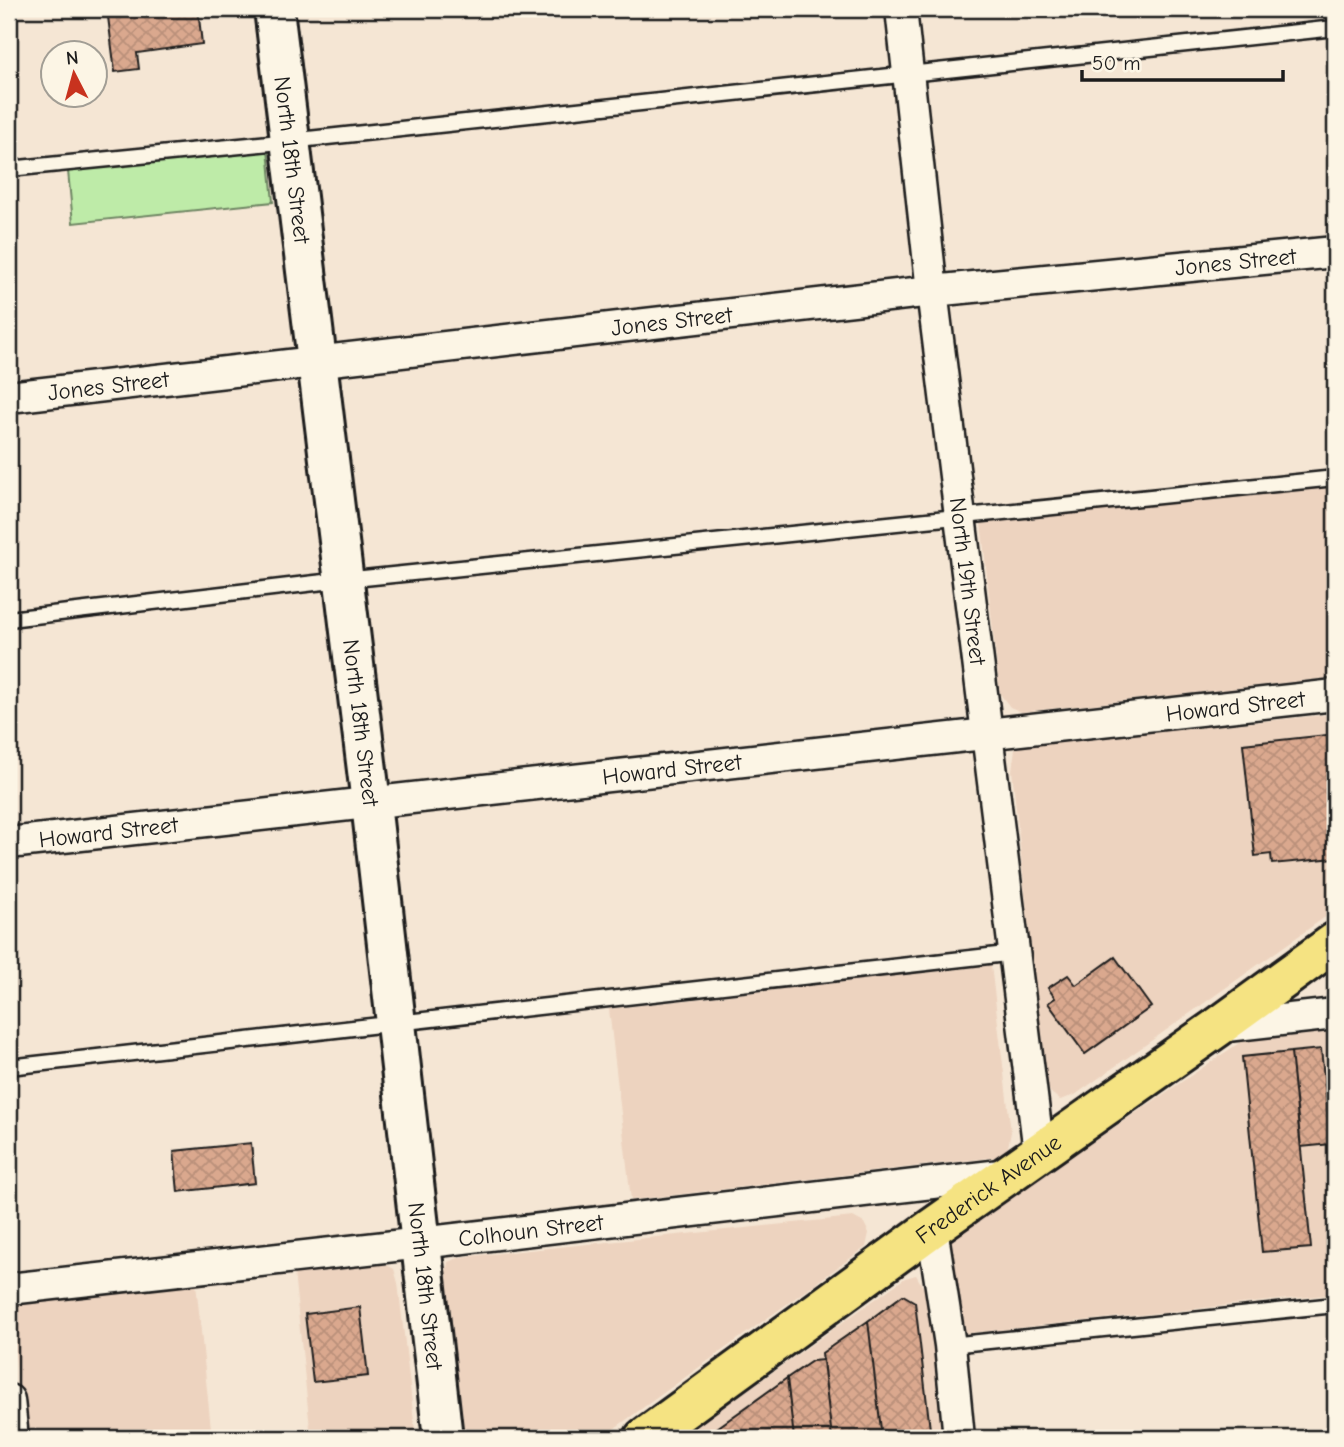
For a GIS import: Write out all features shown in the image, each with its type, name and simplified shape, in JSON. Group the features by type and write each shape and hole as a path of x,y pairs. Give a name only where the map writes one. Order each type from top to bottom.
{"main road":[{"name":"Frederick Avenue","path":"644,1438 932,1228 1335,942"}],"street":[{"name":"North 18th Street","path":"274,9 371,803 443,1438"},
{"name":"North 19th Street","path":"901,9 932,291 1015,953 1024,1163"},
{"name":"Jones Street","path":"9,397 932,291 1335,252"},
{"name":"Howard Street","path":"9,843 1335,695"},
{"path":"1218,1027 1335,1014"},
{"name":"Colhoun Street","path":"9,1289 421,1243 1024,1163"},
{"path":"932,1228 950,1345 959,1438"},
{"path":"9,1400 13,1438"}],"lane":[{"path":"9,169 1335,29"},
{"path":"9,619 344,581 1335,478"},
{"path":"9,1067 1015,953"},
{"path":"950,1345 1335,1305"}],"shaded area":[{"path":"1335,486 1335,677 1022,712 1010,707 1000,694 981,522"},
{"path":"1335,714 1335,910 1075,1095 1060,1100 1050,1092 1044,1075 1012,770 1015,749 1031,744"},
{"path":"991,965 1011,1132 1008,1147 997,1157 631,1200 609,1009"},
{"path":"1333,1030 1335,1294 960,1334 949,1252 952,1237 1242,1041 1260,1036"},
{"path":"853,1217 864,1223 869,1233 866,1247 601,1438 465,1438 446,1273 448,1262 461,1257"},
{"path":"385,1264 394,1269 398,1283 416,1438 311,1438 294,1272"},
{"path":"916,1275 927,1294 943,1438 680,1438 905,1278"},
{"path":"196,1283 212,1438 26,1438 11,1323 13,1309 24,1300"}],"green space":[{"path":"268,149 273,202 73,223 68,171"}],"building":[{"path":"107,9 133,9 134,14 198,9 202,44 137,53 139,69 115,72"},
{"path":"1335,734 1335,858 1272,864 1271,854 1255,856 1243,744"},
{"path":"1115,957 1151,1007 1085,1054 1048,1003 1055,998 1048,988 1068,975 1076,985"},
{"path":"1321,1049 1331,1144 1301,1147 1291,1052"},
{"path":"1291,1052 1311,1248 1262,1252 1242,1057"},
{"path":"251,1143 255,1183 178,1192 174,1151"},
{"path":"903,1295 915,1302 931,1438 882,1438 868,1321"},
{"path":"360,1307 368,1376 313,1382 305,1314"},
{"path":"868,1321 882,1438 832,1438 822,1353"},
{"path":"823,1360 832,1438 794,1438 787,1378 812,1361"},
{"path":"787,1378 794,1438 703,1438"}]}
